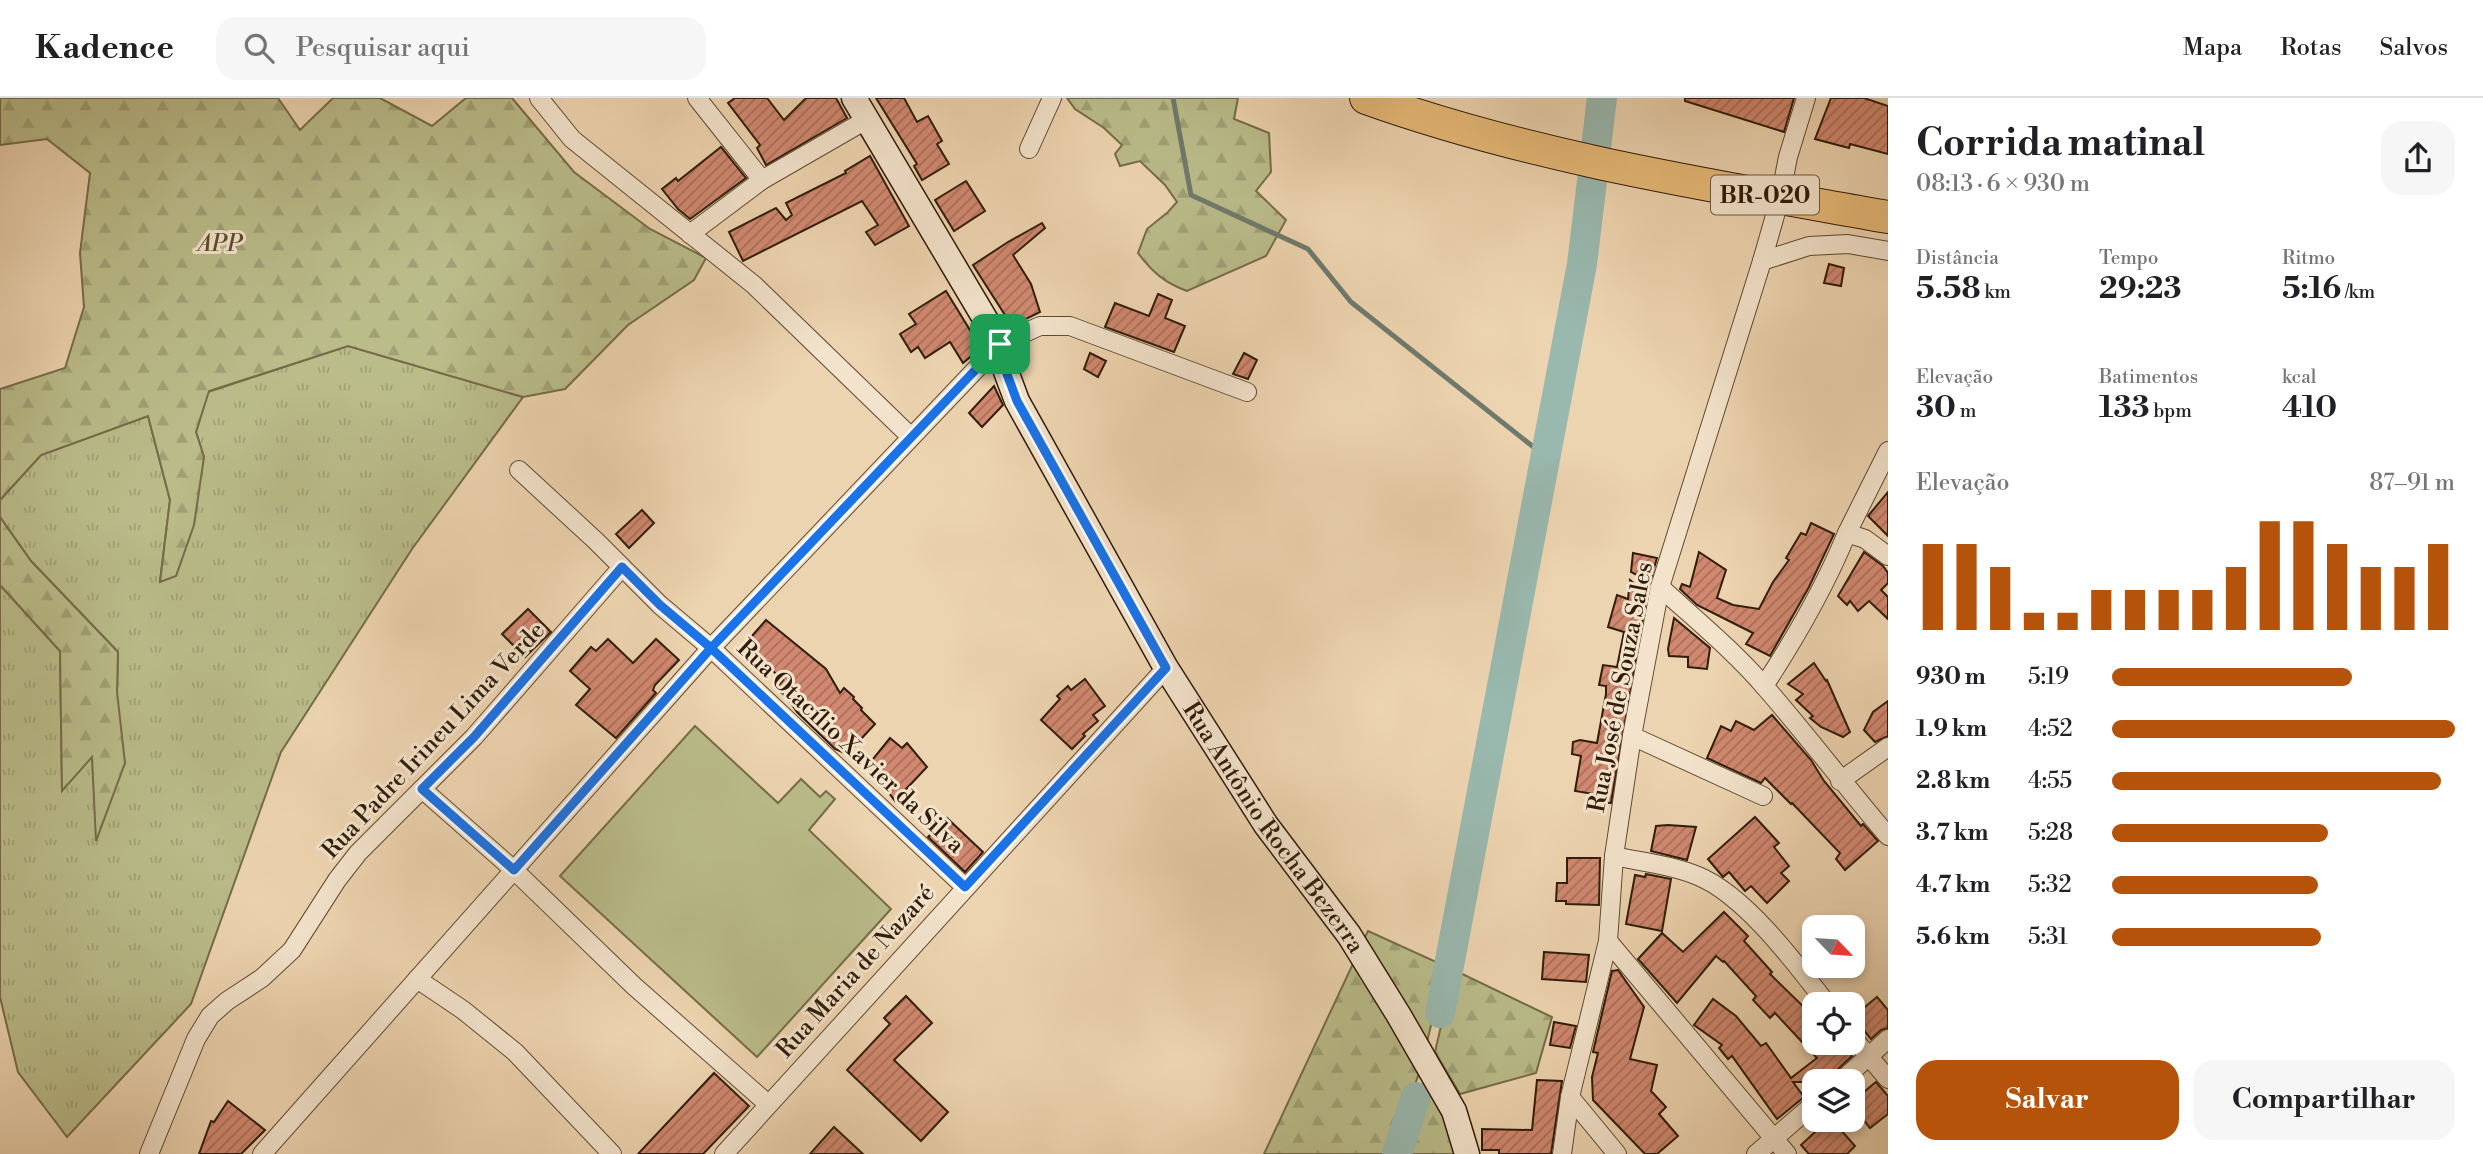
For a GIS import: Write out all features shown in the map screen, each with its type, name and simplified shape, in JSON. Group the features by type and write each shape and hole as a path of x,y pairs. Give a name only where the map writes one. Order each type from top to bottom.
{"highway":[{"name":"BR-020","path":"1366,98 1402,111 1523,145 1642,172 1888,217"}],"street":[{"path":"539,98 572,139 754,285 910,436"},
{"path":"697,98 762,180"},
{"name":"Rua Antônio Rocha Bezerra","path":"854,98 1000,344 1004,366 1017,401 1166,668 1266,825 1349,935 1398,1014 1454,1111 1467,1154"},
{"path":"1029,149 1052,98"},
{"name":"Rua José de Souza Sales","path":"1562,1154 1570,1097 1608,941 1614,856 1632,736 1660,587 1762,261 1780,198 1787,156 1806,98"},
{"path":"690,234 762,180 866,120"},
{"path":"1762,261 1809,246 1848,244 1888,251"},
{"path":"262,1154 711,648 1000,344 1040,326 1070,326 1247,392"},
{"path":"1764,686 1789,648 1832,570 1847,533 1888,451"},
{"name":"Rua Otacílio Xavier da Silva","path":"519,470 660,605 711,648 965,887"},
{"path":"1847,533 1865,539 1888,556"},
{"name":"Rua Padre Irineu Lima Verde","path":"149,1154 196,1040 210,1016 262,978 292,950 337,880 358,853 474,737 622,567"},
{"path":"1660,587 1764,686 1888,836"},
{"name":"Rua Maria de Nazaré","path":"723,1154 1166,668"},
{"path":"1632,736 1763,796"},
{"path":"1840,781 1888,747"},
{"path":"422,789 514,870 634,986 768,1104"},
{"path":"1614,856 1681,870 1717,887 1749,914 1818,992"},
{"path":"1608,941 1787,1154"},
{"path":"416,979 463,1010 515,1052 612,1154"},
{"path":"1855,1069 1888,1039"},
{"path":"1865,1053 1888,1079"},
{"path":"1570,1097 1617,1154"},
{"path":"1756,1154 1802,1114"}],"green space":[{"name":"APP","path":"0,98 278,98 300,130 333,98 380,98 432,126 466,98 512,98 574,172 650,229 706,258 694,280 628,325 565,389 523,397 348,346 209,391 196,432 204,457 194,525 176,576 160,582 170,500 148,416 41,455 0,500 0,389 65,368 84,307 80,253 90,173 47,139 0,145"},
{"path":"1067,98 1238,98 1234,119 1269,133 1271,172 1256,191 1286,220 1266,256 1187,291 1160,276 1138,253 1147,229 1177,202 1165,185 1140,161 1120,166 1115,154 1122,145 1104,128 1075,109"},
{"path":"348,346 523,397 412,549 281,752 191,1004 67,1137 18,1072 0,997 0,585 60,651 62,790 92,755 97,839 117,692 118,652 31,561 0,517 0,500 41,455 148,416 170,500 160,581 204,457 196,432 208,392"},
{"path":"0,517 31,561 118,652 117,692 125,763 96,841 92,757 62,791 60,651 0,585"},
{"path":"695,726 778,803 801,779 820,797 826,791 835,799 809,830 891,909 757,1057 560,876"},
{"path":"1368,931 1445,966 1427,1042 1361,945"},
{"path":"1357,955 1423,1062 1390,1154 1264,1154"},
{"path":"1454,970 1552,1017 1536,1073 1460,1094 1435,1052"},
{"path":"1427,1073 1463,1154 1398,1154"}],"building":[{"path":"735,98 767,98 784,120 806,98 836,98 847,118 766,165 757,148 760,145 728,103"},
{"path":"876,98 904,98 917,122 928,116 942,141 937,144 949,164 922,180 914,166 917,164"},
{"path":"1685,98 1794,98 1784,132 1685,101"},
{"path":"1831,98 1864,98 1888,106 1888,154 1850,144 1849,148 1815,139"},
{"path":"721,147 746,178 690,219 662,189 676,178 678,181"},
{"path":"870,156 909,226 875,245 866,232 878,225 862,201 743,261 729,232 776,208 786,220 792,215 786,203 846,173 845,171"},
{"path":"966,181 985,211 954,231 935,200"},
{"path":"1042,223 1045,228 1013,255 1031,284 1040,312 1012,326 973,265"},
{"path":"1829,264 1844,268 1841,286 1824,283"},
{"path":"946,291 981,348 963,363 950,342 925,358 918,347 911,352 900,334 916,324 909,314"},
{"path":"1158,294 1172,300 1165,318 1185,326 1174,352 1105,327 1115,303 1149,316"},
{"path":"1090,353 1106,361 1098,377 1084,369"},
{"path":"1244,353 1257,360 1248,379 1233,374"},
{"path":"994,386 1003,405 982,427 969,413"},
{"path":"1888,492 1888,536 1868,516"},
{"path":"642,510 654,523 629,548 616,534"},
{"path":"1811,523 1834,534 1809,587 1770,656 1746,644 1753,633 1697,605 1680,589 1682,584 1690,587 1699,552 1726,570 1717,598 1733,605 1759,609 1773,582 1789,560 1786,558 1801,533 1806,535"},
{"path":"1864,552 1888,573 1888,583 1881,590 1888,597 1888,619 1869,601 1858,611 1850,601 1847,605 1838,596"},
{"path":"1633,553 1657,558 1650,582 1631,572"},
{"path":"1630,580 1647,595 1611,803 1598,803 1600,795 1575,791 1581,756 1572,754 1573,742 1580,740 1597,743 1606,694 1606,686 1599,685 1603,665 1617,667 1624,632 1608,627 1617,595 1628,599"},
{"path":"528,609 551,632 525,657 502,634"},
{"path":"1674,618 1710,648 1707,669 1688,667 1688,657 1669,656"},
{"path":"766,620 826,669 840,693 844,688 875,724 847,754 835,749 797,712 786,696 776,689 783,680 744,645"},
{"path":"608,639 633,663 656,639 679,660 655,685 653,690 656,693 616,738 576,705 590,689 570,671 591,647 596,651"},
{"path":"1814,663 1827,680 1850,732 1843,737 1821,727 1810,718 1813,716 1796,700 1803,694 1788,684"},
{"path":"1085,679 1105,706 1093,715 1098,721 1083,734 1085,736 1072,749 1041,720 1060,699 1057,696 1068,686 1071,690"},
{"path":"1888,701 1888,736 1875,742 1864,730 1873,712"},
{"path":"1772,715 1811,760 1824,781 1861,826 1863,824 1878,841 1845,870 1836,859 1840,853 1765,778 1761,783 1707,758 1721,726 1731,731 1736,721 1754,730"},
{"path":"890,738 902,748 907,743 927,767 895,801 876,776 865,769"},
{"path":"1755,817 1779,843 1774,847 1789,866 1781,873 1789,881 1767,903 1751,886 1745,891 1729,872 1723,877 1708,859"},
{"path":"947,818 983,852 965,872 928,837"},
{"path":"1656,826 1696,827 1687,860 1651,851"},
{"path":"1567,858 1600,858 1599,905 1556,901 1557,883 1567,883"},
{"path":"1646,874 1671,879 1662,931 1626,924 1635,875 1645,877"},
{"path":"1724,912 1748,936 1744,941 1772,972 1770,974 1802,1005 1802,1042 1775,1013 1770,1018 1753,1000 1756,996 1724,961 1716,956 1677,1003 1638,959 1662,933 1683,952"},
{"path":"1544,952 1589,955 1586,982 1542,979"},
{"path":"1618,970 1644,1007 1630,1059 1657,1065 1651,1091 1666,1107 1659,1114 1678,1136 1657,1154 1645,1154 1593,1100 1592,1077 1598,1053 1593,1052 1612,971"},
{"path":"906,996 932,1023 894,1060 948,1112 921,1141 847,1070 890,1024 884,1018"},
{"path":"1877,997 1888,1010 1888,1028 1881,1030 1871,1039 1865,1032 1865,1007"},
{"path":"1713,999 1736,1016 1761,1046 1766,1043 1791,1078 1802,1070 1802,1082 1793,1082 1802,1099 1777,1119 1732,1056 1728,1059 1719,1048 1722,1045 1694,1025"},
{"path":"1554,1022 1576,1026 1570,1048 1550,1045"},
{"path":"1814,1055 1852,1056 1838,1069 1803,1069 1817,1058"},
{"path":"714,1073 749,1106 703,1154 638,1154"},
{"path":"1537,1080 1562,1081 1551,1154 1499,1154 1499,1150 1482,1150 1482,1129 1532,1130"},
{"path":"1876,1082 1888,1096 1888,1114 1870,1128 1865,1122 1865,1091"},
{"path":"228,1101 265,1130 241,1154 199,1154 211,1121 214,1122"},
{"path":"834,1127 863,1154 810,1154"},
{"path":"1815,1132 1843,1132 1855,1146 1847,1154 1809,1154 1801,1145"}],"waterway":[{"path":"1173,98 1191,195 1308,249 1351,302 1546,457"},
{"path":"1440,1013 1582,264 1602,98"},
{"path":"1397,1154 1416,1097"}],"route":[{"path":"1000,344 711,648 660,605 622,567 474,737 422,789 514,870 711,648 965,887 1166,668 1017,401 1004,366 1000,344"}]}
